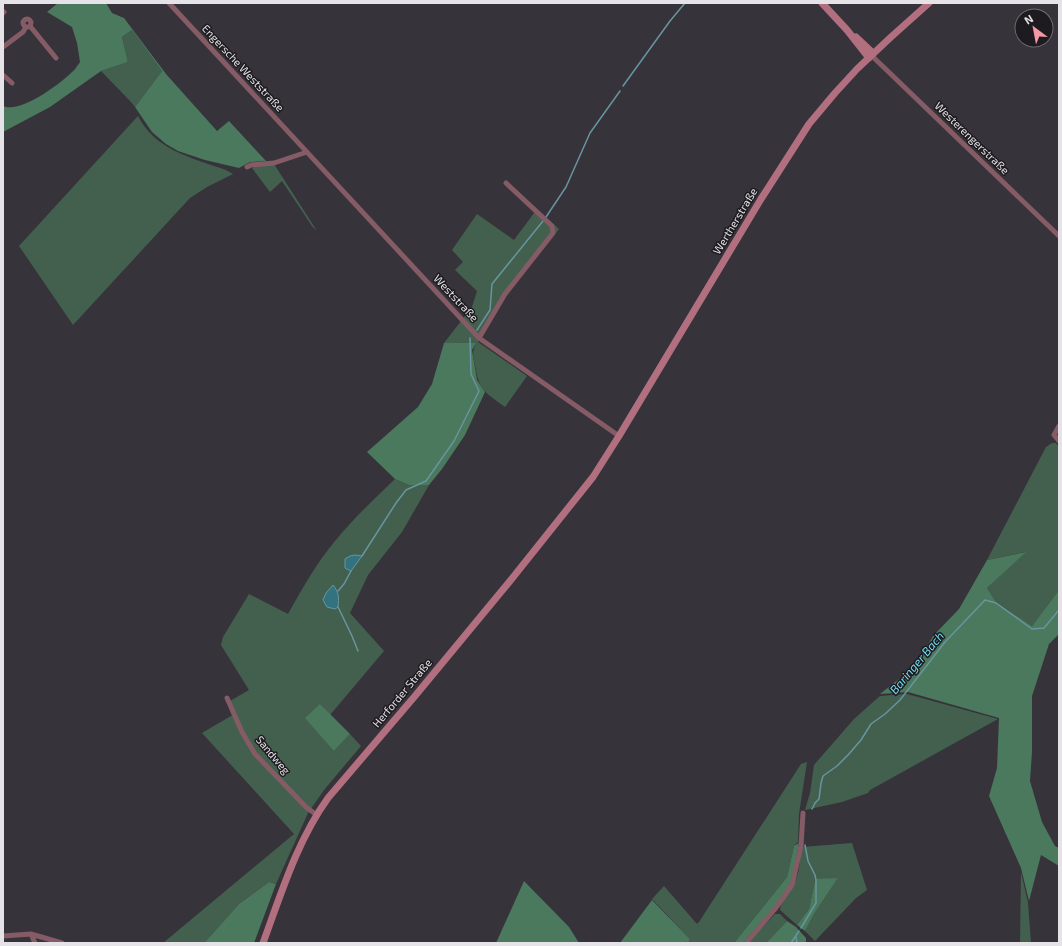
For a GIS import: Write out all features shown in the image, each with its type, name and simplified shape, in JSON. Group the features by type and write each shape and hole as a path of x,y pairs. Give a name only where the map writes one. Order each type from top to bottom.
{"main road":[{"name":"Westerengerstraße","path":"822,3 871,55"},
{"name":"Wertherstraße","path":"593,477 795,144 826,103 871,55 929,3"},
{"name":"Herforder Straße","path":"263,943 292,867 317,815 337,787 415,696 567,511 593,477"}],"street":[{"name":"Engersche Weststraße","path":"169,3 302,146"},
{"path":"3,47 23,32 30,23 56,58"},
{"name":"Westerengerstraße","path":"871,55 1059,236"},
{"path":"3,75 12,83"},
{"name":"Weststraße","path":"302,146 479,338 619,436"},
{"path":"247,167 251,165 274,163 307,152"},
{"path":"479,338 505,294 553,233 552,226 506,183"},
{"path":"1059,426 1054,435 1059,441"},
{"name":"Sandweg","path":"227,698 248,744 307,808 317,815"},
{"path":"746,943 775,909 792,885 801,846 803,813"},
{"path":"3,936 31,934 62,943"},
{"path":"31,934 35,943"}],"green space":[{"path":"58,3 106,3 112,13 124,18 166,74 217,131 229,121 266,161 250,162 239,168 205,160 178,151 166,144 152,132 135,107 162,71 132,30 122,37 128,62 101,71 50,107 3,132 3,106 19,106 29,102 49,90 66,77 80,62 77,43 72,27 47,12"},
{"path":"132,30 162,71 135,107 101,71 128,62 122,37"},
{"path":"138,116 145,128 164,145 188,157 226,170 233,174 207,187 190,198 73,325 19,246"},
{"path":"274,164 317,231 312,226 282,181 270,192 252,168 256,166"},
{"path":"537,209 559,229 506,295 478,342 527,376 505,407 488,394 481,386 473,356 476,343 444,343 472,307 477,291 455,270 463,262 452,250 477,214 514,240"},
{"path":"444,343 476,343 472,350 477,380 485,392 465,435 442,469 429,485 409,485 395,479 367,452 418,407 432,384"},
{"path":"1052,443 1056,443 1059,447 1059,590 1032,626 996,602 987,588 1025,552 987,560 1046,447"},
{"path":"395,479 409,485 429,485 402,532 368,575 350,613 384,651 330,715 320,704 334,751 350,734 361,746 324,790 308,813 276,884 269,882 239,904 205,942 207,943 163,943 294,834 202,733 236,713 230,701 249,690 221,645 223,637 249,594 288,614 315,568 335,541 356,517"},
{"path":"1026,552 987,588 996,602 1032,626 1059,590 1059,634 1049,644 1032,696 1032,752 1030,781 1042,822 1055,846 1059,848 1059,866 1041,855 1029,901 1021,868 989,796 997,768 999,718 908,692 880,694 918,662 933,636 959,609 987,560"},
{"path":"907,694 998,719 870,790 868,793 842,802 805,810 810,793 814,765 854,719 880,696"},
{"path":"320,704 350,734 334,751 305,718"},
{"path":"807,762 799,814 798,842 794,846 787,877 734,943 688,943 690,939 652,899 664,886 697,924 801,764"},
{"path":"799,843 791,884 772,910 743,943 734,943 787,877 794,846"},
{"path":"852,843 867,890 856,898 815,941 805,931 814,914 838,878 815,881 809,909 797,925 780,910 782,903 796,879 802,847"},
{"path":"1021,872 1028,903 1031,943 1020,943"},
{"path":"838,878 814,914 805,931 797,925 809,909 815,881 817,879"},
{"path":"524,881 569,927 579,943 496,943"},
{"path":"269,882 276,884 254,943 205,942 239,904"},
{"path":"652,900 690,939 688,943 620,943"},
{"path":"775,914 780,914 787,921 766,943 747,943"},
{"path":"787,921 796,927 806,938 806,943 766,943"}],"water":[{"path":"355,555 362,556 351,571 345,568 345,559"},
{"path":"333,585 338,598 338,607 335,609 327,607 323,600 326,593"}],"waterway":[{"path":"623,86 670,21 685,3"},
{"path":"546,217 566,187 590,133 620,91"},
{"path":"477,330 490,310 492,284 543,221"},
{"path":"362,556 406,490 426,481 454,441 479,391 471,374 470,338"},
{"path":"338,591 344,584 351,571"},
{"name":"Baringer Bach","path":"812,809 819,799 823,776 837,766 848,755 861,740 871,724 885,714 900,700 945,642 985,600 996,603 1032,629 1044,628 1059,610"},
{"path":"338,607 358,651"},
{"name":"Baringer Bach","path":"801,928 816,903 816,880 808,861 805,845"},
{"name":"Baringer Bach","path":"791,943 799,931"},
{"name":"Baringer Bach","path":"796,937 797,943"}]}
